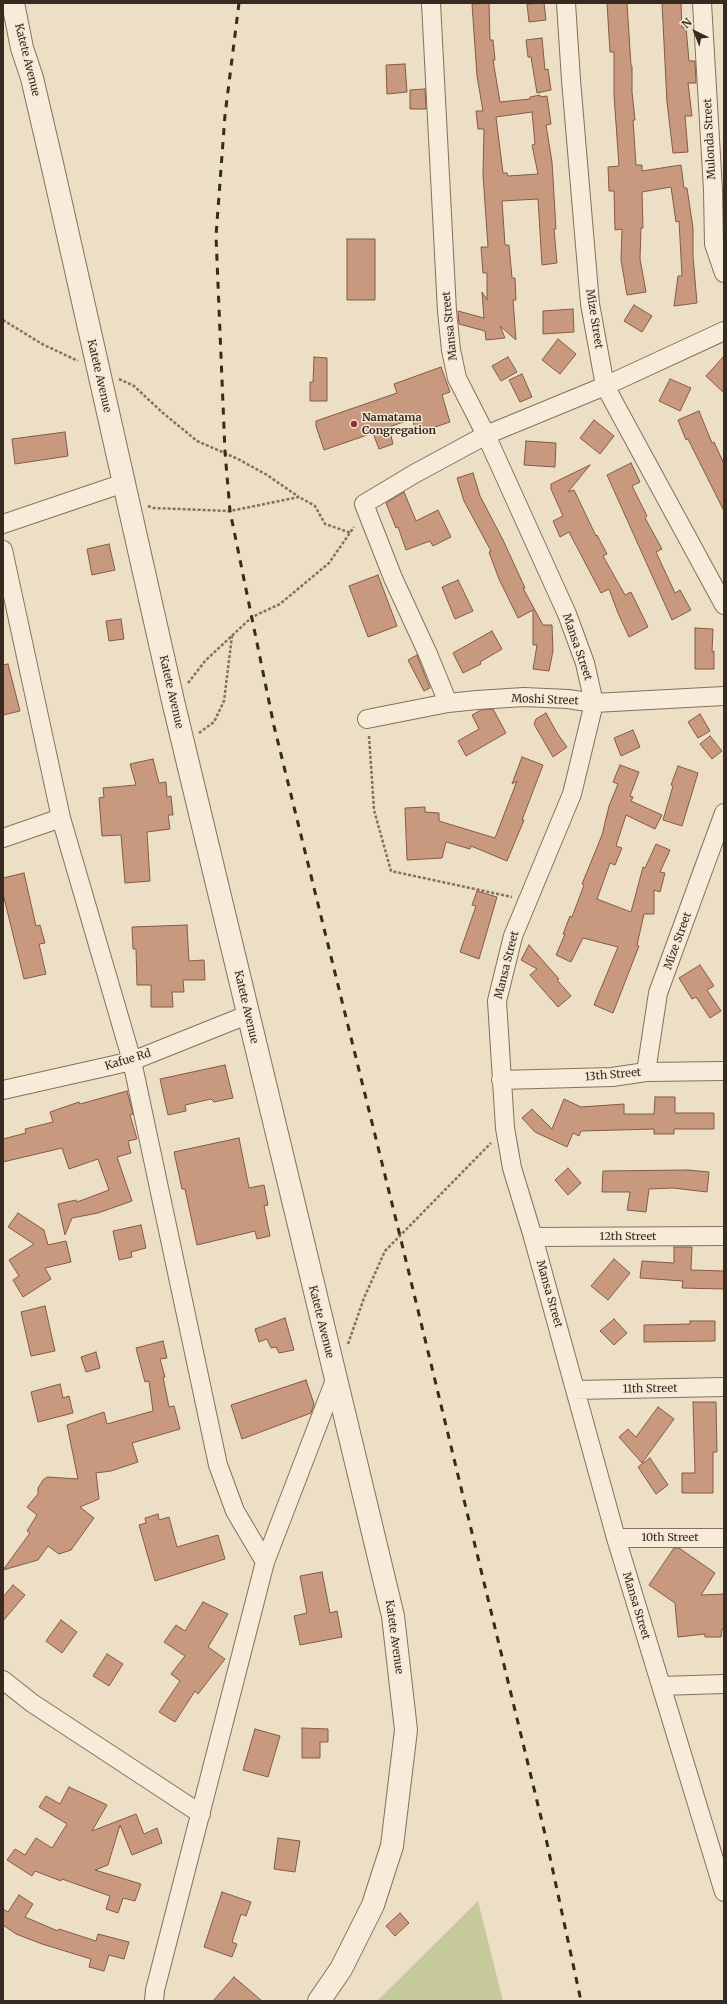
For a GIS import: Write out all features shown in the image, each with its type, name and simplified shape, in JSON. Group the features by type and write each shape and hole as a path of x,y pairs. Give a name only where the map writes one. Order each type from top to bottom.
{"street":[{"name":"Katete Avenue","path":"13,3 22,48 32,78 53,168 97,370 126,490 173,701 219,888 247,1015 393,1616 406,1730 392,1846 373,1905 341,1969 319,2001"},
{"name":"Mansa Street","path":"431,3 447,311 451,350 457,378 486,435 567,614 585,663 594,703 572,794 513,936 497,1001 505,1128 512,1168 533,1237 616,1538 661,1686 716,1839 724,1892"},
{"name":"Mize Street","path":"566,3 570,80 590,304 606,386 724,606"},
{"name":"Mulonda Street","path":"702,3 713,190 714,244 724,273"},
{"path":"448,703 428,654 393,578 364,504 414,474 486,435 606,386 724,331"},
{"path":"3,524 126,490"},
{"path":"3,550 61,818 132,1061 218,1465 235,1511 265,1562"},
{"name":"Moshi Street","path":"368,720 448,703 524,697 568,699 594,703 724,696"},
{"name":"Mize Street","path":"646,1072 658,993 724,814"},
{"path":"3,838 61,818"},
{"name":"Kafue Rd","path":"3,1090 132,1061 247,1015"},
{"name":"13th Street","path":"501,1080 612,1077 646,1072 724,1071"},
{"name":"12th Street","path":"533,1237 724,1236"},
{"path":"154,2001 155,1990 265,1562 335,1380"},
{"name":"11th Street","path":"575,1390 724,1387"},
{"name":"10th Street","path":"616,1538 724,1538"},
{"path":"3,1680 32,1703 201,1814"},
{"path":"661,1686 724,1684"}],"path":[{"path":"3,320 42,344 134,386 163,413 197,441 238,459 267,475 315,506 325,524 351,533"},
{"path":"126,490 153,508 230,511 299,497"},
{"path":"173,701 205,661 252,617 280,604 329,563 351,533 364,504"},
{"path":"184,744 214,722 224,701 232,636"},
{"path":"368,720 374,810 391,871 528,901"},
{"path":"347,1346 364,1298 386,1251 505,1128"}],"green space":[{"path":"478,1901 503,2001 377,2001"}],"building":[{"path":"489,3 490,40 493,40 495,60 493,60 500,102 530,99 530,97 540,95 540,97 547,96 551,124 546,125 552,162 556,229 554,229 557,263 542,265 538,199 502,201 505,245 509,245 512,278 515,278 516,300 513,300 516,340 500,326 505,338 486,340 485,331 459,324 458,311 484,318 482,292 487,300 487,273 483,273 481,247 488,247 483,175 484,129 478,129 476,111 483,111 477,76 472,4","holes":["532,112 535,144 532,145 538,174 508,176 507,173 503,173 496,117"]},
{"path":"544,3 546,20 529,22 527,4"},
{"path":"607,3 627,3 635,120 633,120 636,165 642,165 642,171 681,165 684,188 687,188 693,228 693,256 697,303 674,306 678,276 682,276 679,221 676,222 671,187 642,192 643,228 641,228 640,259 646,292 627,295 621,260 622,229 615,230 614,191 609,191 608,167 619,166 614,95 614,52 610,52"},
{"path":"662,3 681,3 682,28 686,27 689,61 695,61 696,83 688,83 692,116 685,116 688,152 673,153 667,102"},
{"path":"542,38 545,70 548,69 551,90 537,93 531,57 528,57 526,40"},
{"path":"405,64 407,92 387,94 386,65"},
{"path":"425,89 426,109 410,109 410,90"},
{"path":"347,239 375,239 375,300 347,300"},
{"path":"634,305 652,316 642,332 624,321"},
{"path":"573,309 574,332 543,334 543,311"},
{"path":"558,339 576,354 560,374 542,360"},
{"path":"724,356 724,393 706,376"},
{"path":"314,357 327,358 327,401 310,401 310,382 313,382"},
{"path":"508,357 517,372 501,381 492,366"},
{"path":"441,367 450,392 442,395 450,422 417,433 412,419 389,427 393,444 379,449 373,433 324,450 316,426 316,421 397,393 394,384"},
{"path":"522,374 532,397 520,402 509,380"},
{"path":"670,379 691,388 680,411 659,401"},
{"path":"699,411 712,443 714,442 724,464 724,511 688,439 686,440 678,420"},
{"path":"594,420 614,436 600,454 580,438"},
{"path":"65,432 68,456 15,464 12,439"},
{"path":"526,441 556,443 555,467 524,465"},
{"path":"631,463 640,482 632,486 647,516 645,518 662,549 656,552 675,593 680,590 691,610 672,620 607,475"},
{"path":"590,465 568,492 574,490 596,536 597,535 607,554 603,556 625,595 631,592 648,627 629,637 609,589 601,593 569,532 560,537 553,521 563,516 551,489 551,484"},
{"path":"473,473 480,496 503,540 525,588 523,588 543,625 552,625 553,651 549,671 533,669 537,645 533,645 533,610 518,618 499,579 489,552 491,551 464,501 457,478"},
{"path":"404,492 416,521 438,510 451,537 433,546 430,541 406,550 398,527 396,528 386,503"},
{"path":"109,544 115,570 92,575 87,549"},
{"path":"378,575 397,626 368,637 349,586"},
{"path":"458,580 473,611 455,619 442,587"},
{"path":"121,619 124,639 109,641 106,621"},
{"path":"695,628 713,629 712,652 714,651 714,669 695,669"},
{"path":"492,631 502,649 480,662 481,664 463,673 453,653"},
{"path":"417,655 430,688 424,691 408,660"},
{"path":"8,664 20,711 3,715 3,665"},
{"path":"493,709 506,733 466,756 458,741 479,729 472,715 481,710"},
{"path":"546,713 567,747 553,757 534,724 536,719"},
{"path":"700,714 710,731 698,738 688,722"},
{"path":"633,730 640,747 621,756 614,738"},
{"path":"710,736 722,751 712,759 700,744"},
{"path":"522,757 543,765 522,820 524,820 507,861 471,846 470,849 446,842 442,858 407,860 405,808 425,807 425,812 439,813 439,821 495,838 517,781 512,784"},
{"path":"153,759 159,783 166,782 167,797 171,796 173,815 168,815 170,829 147,832 150,881 125,883 121,835 102,836 99,798 104,797 103,788 136,785 130,764"},
{"path":"620,765 639,772 630,796 633,797 631,801 662,815 655,829 626,815 616,846 622,848 615,865 610,863 597,899 631,912 643,867 645,868 656,844 670,850 660,872 665,873 660,892 654,890 654,914 644,914 637,945 639,946 613,1013 594,1005 618,947 583,938 571,962 556,955 565,934 563,934 570,916 572,917 584,885 582,884 602,835 609,806 618,784 613,782"},
{"path":"678,766 698,773 682,826 663,820 673,786 671,785"},
{"path":"24,873 36,926 40,925 45,943 39,944 46,974 24,979 3,894 3,878"},
{"path":"477,891 497,897 479,959 460,952 476,906 472,905"},
{"path":"187,925 189,961 204,960 205,980 183,980 184,992 172,992 173,1007 151,1007 151,985 137,985 136,949 133,949 132,927"},
{"path":"529,945 559,979 557,980 571,996 558,1007 530,975 537,969 521,960"},
{"path":"700,965 714,986 707,990 721,1011 710,1018 696,997 692,999 679,978"},
{"path":"225,1065 233,1098 214,1102 211,1099 185,1105 186,1111 168,1115 160,1079"},
{"path":"127,1091 133,1114 130,1115 137,1139 128,1141 131,1153 117,1157 132,1201 98,1213 72,1218 65,1235 58,1204 76,1200 77,1202 109,1190 98,1159 69,1169 62,1148 3,1162 3,1139 26,1133 25,1129 53,1122 50,1112 79,1102 80,1104"},
{"path":"655,1097 675,1097 675,1113 714,1113 714,1129 674,1129 674,1134 654,1134 654,1129 581,1131 579,1136 573,1133 567,1147 535,1132 522,1118 532,1109 552,1129 564,1099 581,1107 624,1104 624,1114 654,1114"},
{"path":"239,1138 249,1188 264,1185 268,1205 264,1206 270,1236 257,1239 255,1231 197,1245 185,1189 182,1189 174,1152"},
{"path":"568,1168 581,1183 568,1195 555,1180"},
{"path":"688,1170 709,1172 707,1192 673,1188 649,1189 646,1212 627,1210 630,1192 602,1192 603,1171"},
{"path":"18,1213 44,1230 48,1245 66,1241 71,1262 45,1268 51,1279 23,1297 13,1280 19,1276 9,1260 34,1244 8,1227"},
{"path":"141,1225 146,1248 131,1252 132,1257 119,1260 113,1231"},
{"path":"674,1247 692,1247 691,1270 724,1271 724,1289 682,1288 683,1281 640,1278 642,1261 674,1263"},
{"path":"614,1259 630,1273 608,1300 591,1286"},
{"path":"45,1306 55,1351 31,1356 21,1312"},
{"path":"285,1318 294,1350 279,1353 276,1347 271,1348 267,1339 259,1342 255,1329"},
{"path":"614,1319 627,1333 614,1345 600,1331"},
{"path":"690,1321 715,1321 715,1341 644,1342 644,1325 690,1324"},
{"path":"163,1341 167,1358 160,1359 165,1377 163,1377 169,1407 174,1406 180,1429 132,1443 138,1462 111,1471 96,1473 99,1499 80,1507 94,1518 71,1550 59,1554 48,1546 38,1560 3,1570 30,1533 27,1531 37,1515 27,1507 38,1494 38,1488 43,1480 47,1477 78,1479 67,1425 104,1412 107,1424 153,1411 149,1381 145,1382 136,1348"},
{"path":"96,1352 100,1368 86,1372 81,1357"},
{"path":"306,1380 314,1404 311,1413 242,1439 231,1405"},
{"path":"60,1384 63,1398 69,1396 73,1413 38,1422 31,1392"},
{"path":"693,1402 716,1402 717,1452 713,1452 713,1493 682,1493 682,1473 695,1473"},
{"path":"658,1407 674,1419 642,1463 619,1437 628,1429 636,1437"},
{"path":"650,1458 668,1485 656,1494 638,1467"},
{"path":"158,1514 159,1520 169,1517 177,1547 218,1535 225,1559 155,1581 139,1525 146,1523 145,1518"},
{"path":"674,1548 679,1548 715,1573 701,1595 724,1594 724,1629 722,1629 721,1637 705,1637 705,1634 678,1637 675,1603 649,1585"},
{"path":"322,1572 330,1613 337,1611 342,1637 300,1645 294,1616 307,1613 300,1576"},
{"path":"13,1585 25,1595 3,1621 3,1597"},
{"path":"203,1602 228,1614 208,1647 225,1659 198,1694 195,1691 175,1722 159,1712 180,1681 171,1674 185,1656 164,1642 176,1625 185,1631"},
{"path":"61,1620 77,1632 62,1653 46,1641"},
{"path":"107,1654 123,1664 109,1686 93,1676"},
{"path":"302,1728 328,1729 328,1742 320,1742 320,1758 302,1758"},
{"path":"255,1729 280,1736 268,1777 243,1770"},
{"path":"69,1787 107,1805 92,1831 136,1814 144,1834 157,1828 162,1843 132,1855 120,1825 108,1865 95,1870 141,1884 135,1901 123,1898 118,1913 106,1909 110,1896 62,1879 61,1881 35,1871 32,1876 7,1860 15,1849 25,1855 36,1838 52,1848 67,1824 39,1807 46,1796 60,1804"},
{"path":"278,1838 300,1841 295,1872 274,1869"},
{"path":"222,1892 251,1902 246,1916 241,1914 232,1942 237,1944 232,1957 204,1947"},
{"path":"19,1895 33,1904 25,1917 58,1931 59,1929 96,1941 98,1934 129,1942 124,1959 109,1955 104,1971 89,1967 91,1959 42,1944 16,1934 3,1925 3,1909 8,1912"},
{"path":"400,1913 409,1923 395,1936 386,1926"},
{"path":"234,1977 262,2001 213,2001"}],"railway":[{"path":"239,3 225,115 216,236 225,452 230,511 274,726 400,1236 545,1834 581,2001"}],"place":[{"name":"Namatama Congregation","path":"354,424"}]}
